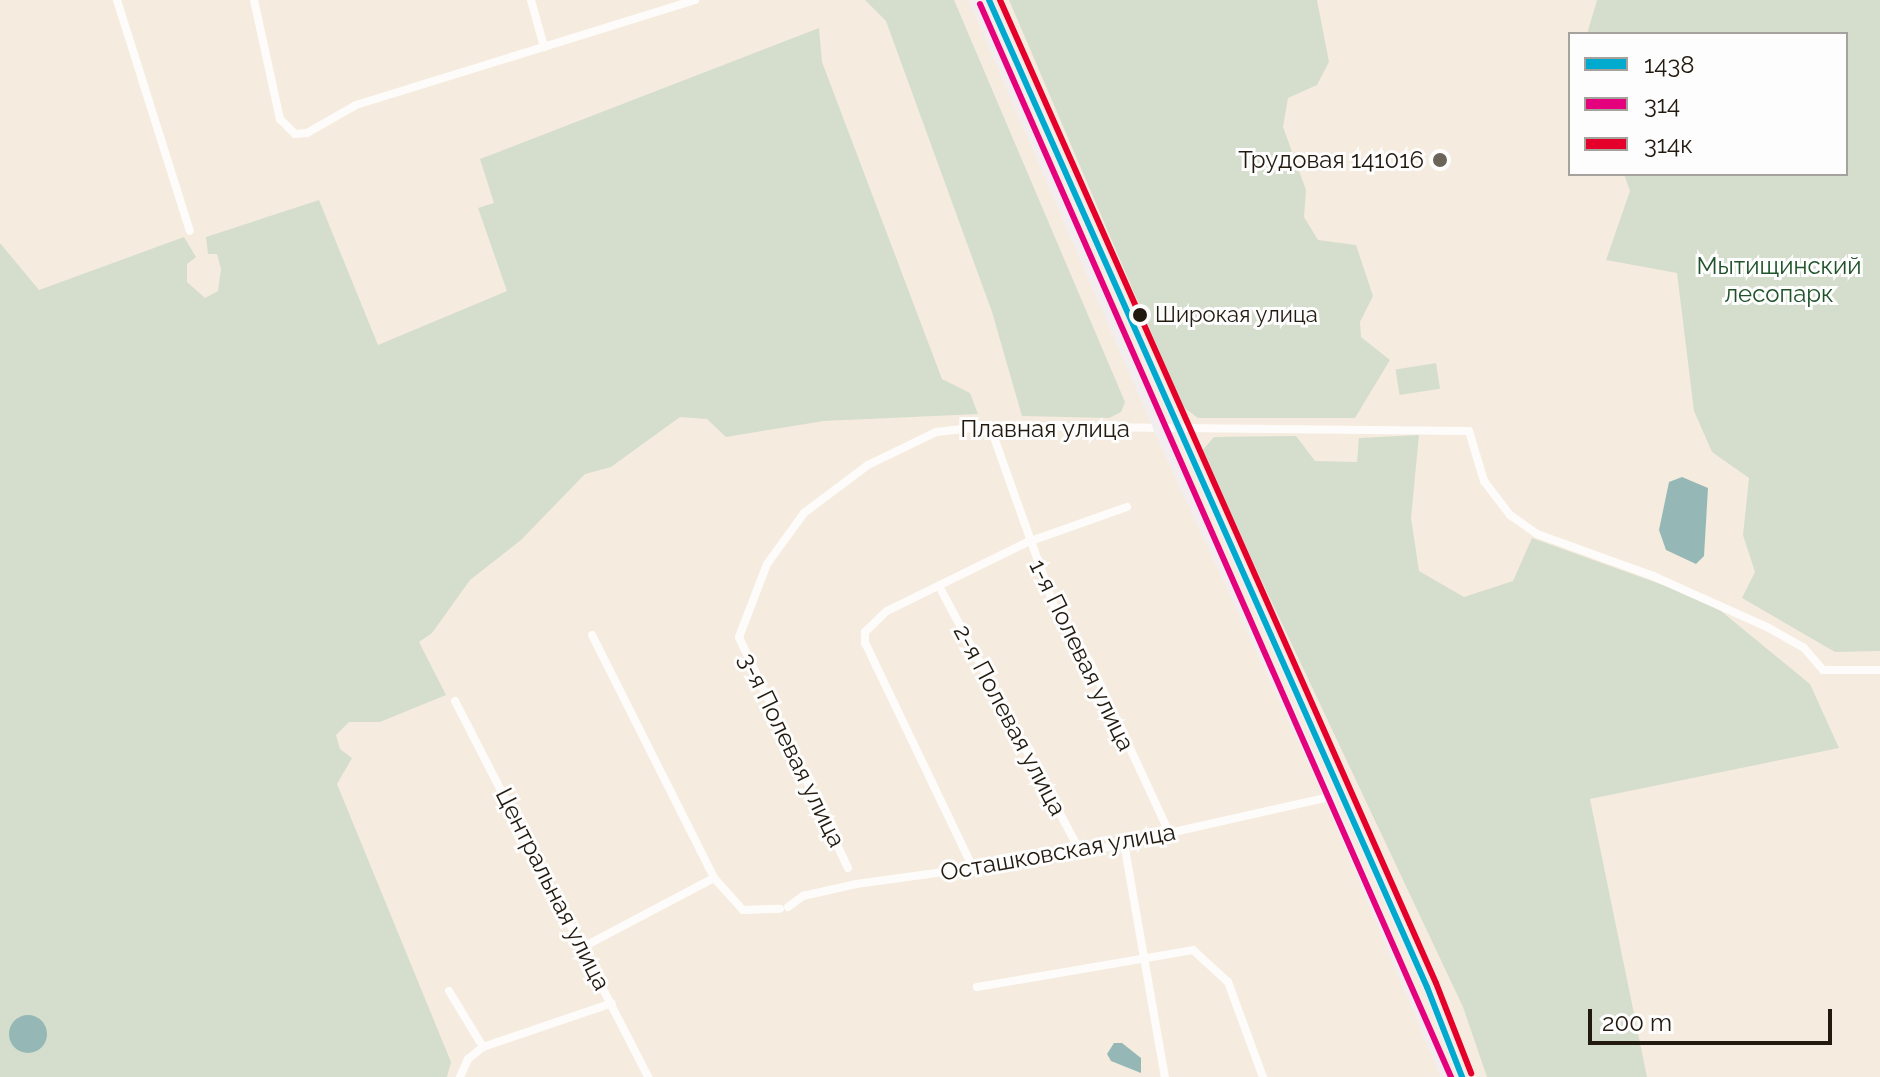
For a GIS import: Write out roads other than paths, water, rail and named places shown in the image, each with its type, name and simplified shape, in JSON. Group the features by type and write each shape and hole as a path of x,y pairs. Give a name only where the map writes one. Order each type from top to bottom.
{"main road":[{"path":"974,0 1158,428 1329,797 1446,1077"},
{"path":"989,0 1416,961 1462,1077"}],"street":[{"path":"117,0 190,231"},
{"path":"254,0 280,119 295,134 307,133 356,105 689,1"},
{"path":"531,0 544,47"},
{"name":"Плавная улица","path":"761,588 767,564 785,536 837,485 936,432 990,426 1469,431 1484,481 1510,515 1537,534 1653,576 1769,628 1804,648 1823,670 1880,670"},
{"name":"1-я Полевая улица","path":"990,426 1028,542 1056,611 1090,662 1170,834"},
{"path":"974,870 865,643 865,632 887,611 1028,542 1127,507"},
{"name":"2-я Полевая улица","path":"939,586 1081,853"},
{"name":"3-я Полевая улица","path":"761,588 739,637 848,868"},
{"name":"Осташковская улица","path":"592,635 714,878 743,910 784,908 803,896 856,884 1081,853 1329,797"},
{"name":"Центральная улица","path":"455,701 585,946 648,1077"},
{"path":"1124,843 1141,958 1165,1077"},
{"path":"585,946 714,878"},
{"path":"977,987 1193,950 1220,970 1263,1077"},
{"path":"449,991 483,1047"},
{"path":"460,1077 468,1059 483,1047 612,1003"}],"water":[{"path":"1682,477 1708,488 1704,556 1696,564 1666,550 1659,530 1669,482"},
{"path":"28,1015 41,1021 47,1034 41,1047 28,1053 15,1047 9,1034 15,1021"},
{"path":"1114,1043 1122,1043 1141,1058 1141,1073 1111,1061 1107,1054"}],"place":[{"name":"Трудовая 141016","path":"1440,160"},
{"name":"Широкая улица","path":"1140,315"}],"park label":[{"name":"Мытищинский лесопарк","path":"1779,280"}]}
